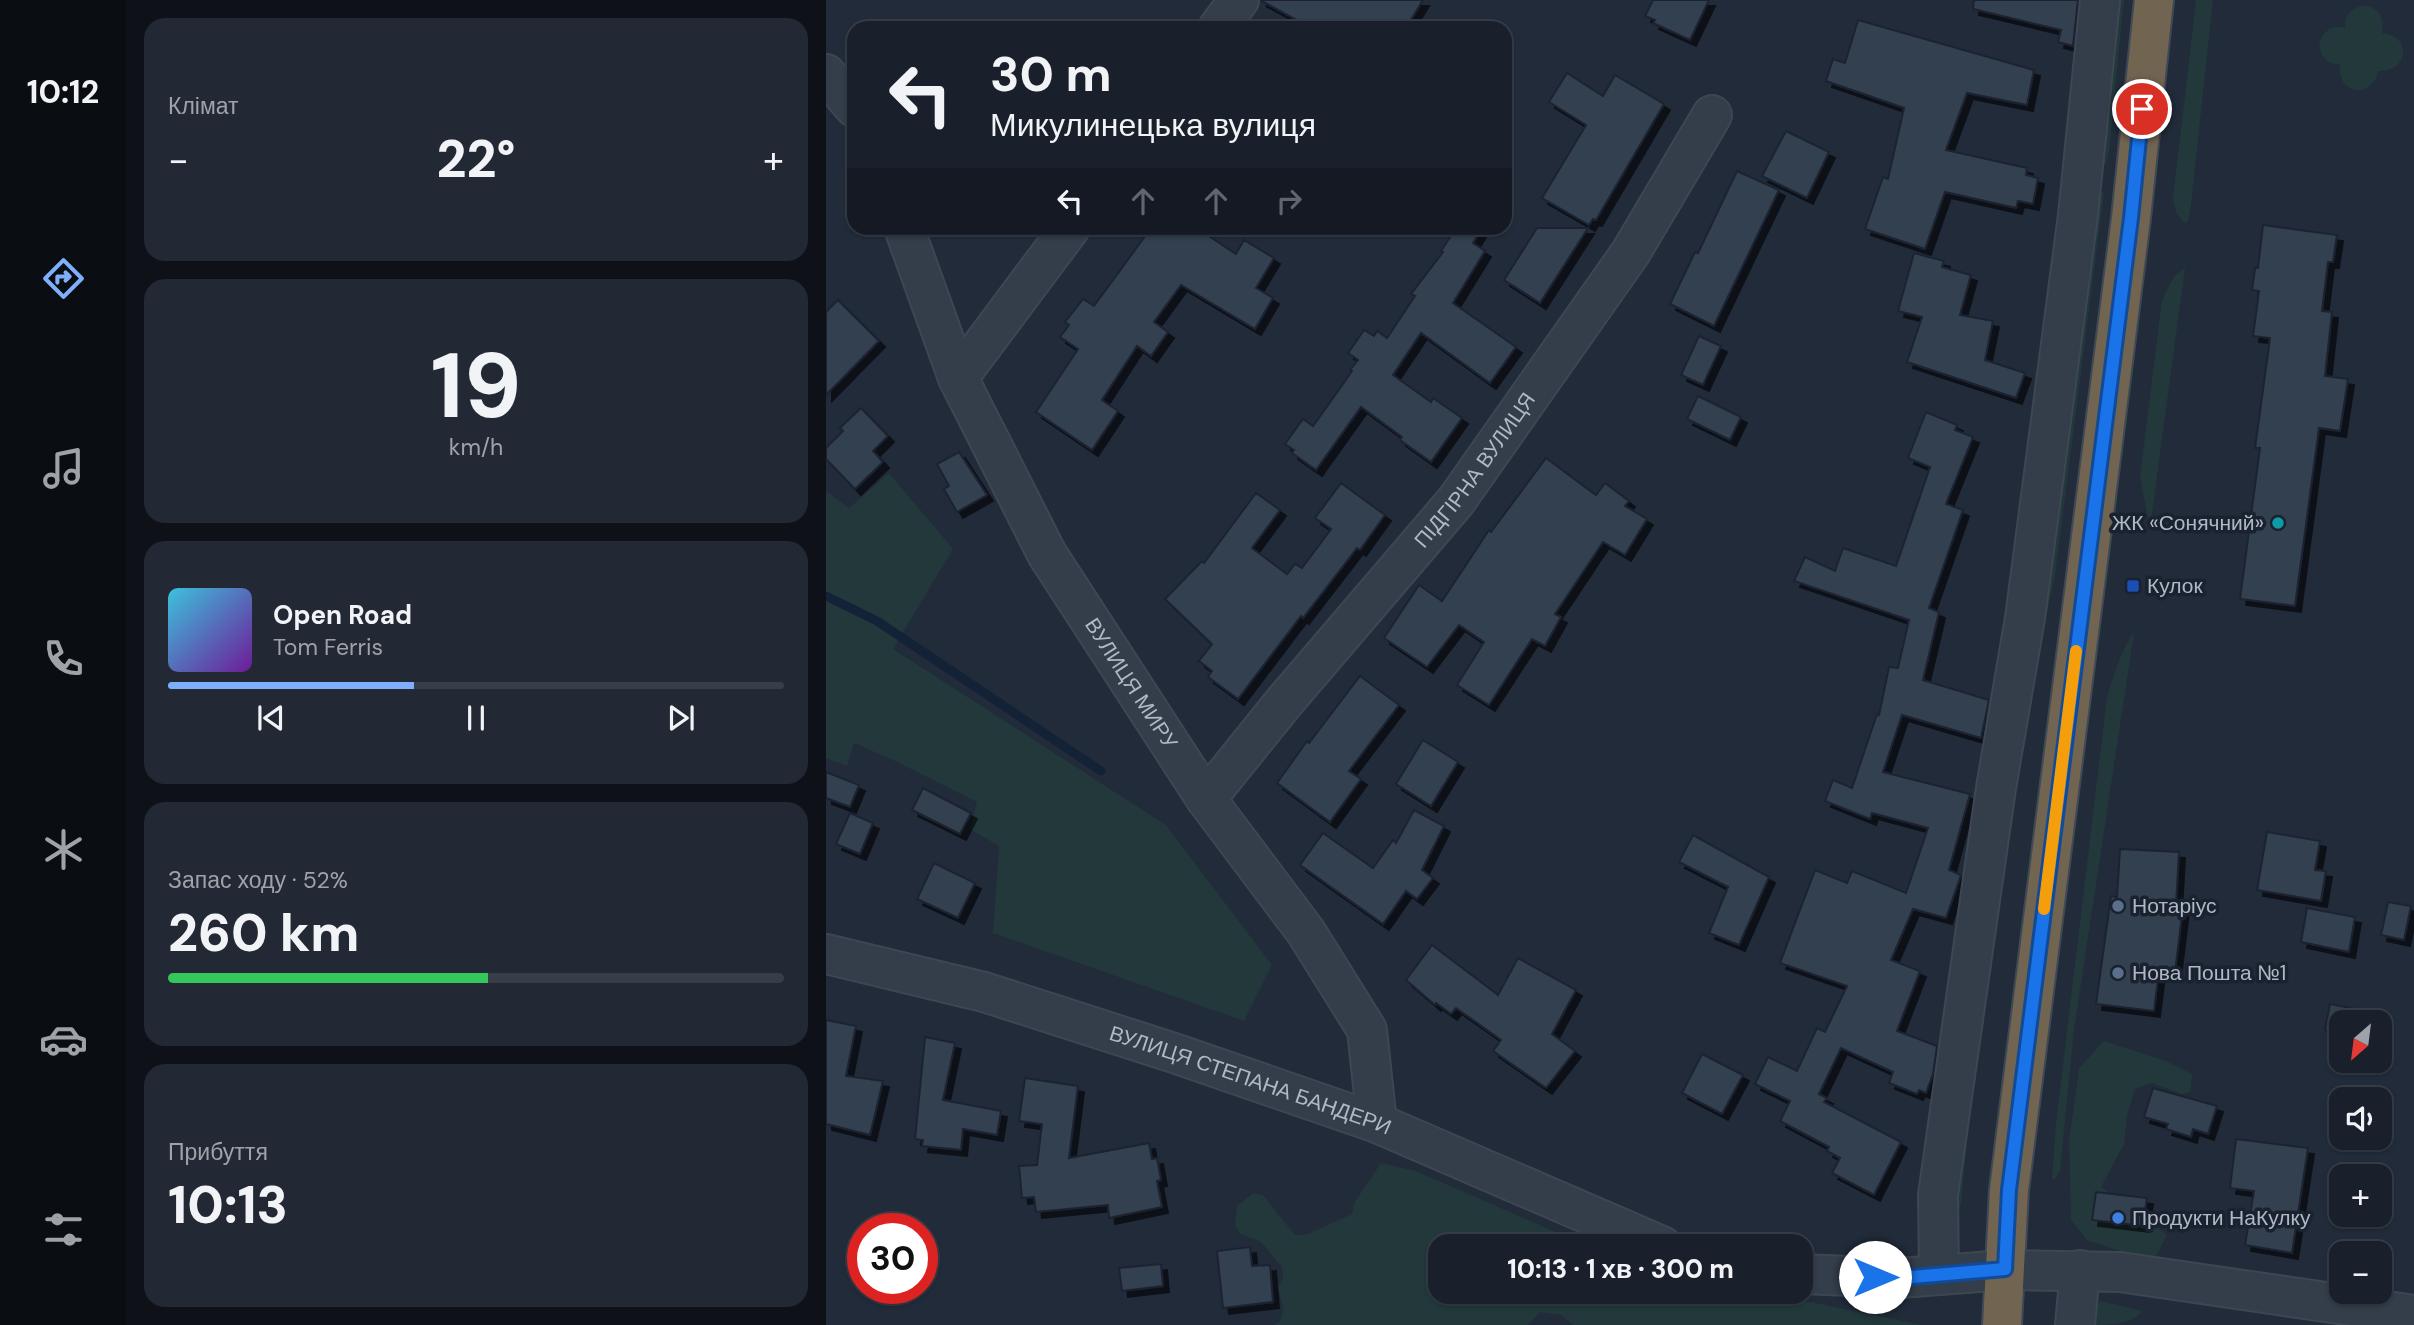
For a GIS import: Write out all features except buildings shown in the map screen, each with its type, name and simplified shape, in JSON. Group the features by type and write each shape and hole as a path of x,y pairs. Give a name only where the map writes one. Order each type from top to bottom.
{"highway":[{"path":"2002,1325 2009,1190 2131,218 2154,0"}],"street":[{"path":"1223,21 1239,0"},
{"path":"1939,1275 1939,1188 1997,788 2025,618 2078,215 2100,0"},
{"path":"826,74 847,99"},
{"name":"ПІДГІРНА ВУЛИЦЯ","path":"1206,799 1294,690 1456,500 1631,252 1712,115"},
{"name":"ВУЛИЦЯ МИРУ","path":"907,235 958,378 1047,554 1206,799 1306,932 1369,1048 1377,1123"},
{"path":"958,378 1065,235"},
{"name":"ВУЛИЦЯ СТЕПАНА БАНДЕРИ","path":"826,954 984,992 1174,1053 1377,1123 1633,1234"},
{"path":"1813,1274 1900,1278 2005,1269 2080,1270 2183,1280 2414,1315"},
{"path":"2075,1325 2080,1270"}],"green space":[{"path":"2106,0 2124,0 2109,151 2107,161 2100,171"},
{"path":"2196,0 2213,0 2191,205 2188,221 2184,223 2176,212 2173,198"},
{"path":"2366,5 2378,12 2383,23 2382,33 2399,40 2403,53 2396,66 2378,71 2369,86 2356,90 2344,82 2340,75 2340,65 2325,59 2319,44 2323,35 2332,28 2345,28 2350,12"},
{"path":"2101,191 2104,194 2055,576 2041,642 1999,891 1978,1033 1961,1203 1959,1211 1947,1225 1949,1163 1954,1125 2040,575 2076,268 2088,196"},
{"path":"2185,268 2150,528 2140,477 2162,300 2175,275"},
{"path":"889,473 953,549 893,649 1166,825 1272,965 1244,1021 993,933 999,846 970,829 977,802 854,743 847,766 826,758 826,491 849,508"},
{"path":"2134,633 2074,1030 2060,1171 2054,1180 2056,1123 2106,705 2117,667"},
{"path":"2104,1041 2166,1061 2192,1074 2190,1092 2181,1094 2152,1083 2135,1089 2127,1115 2124,1144 2101,1187 2167,1235 2156,1256 2128,1254 2087,1240 2071,1220 2069,1141 2079,1068"},
{"path":"1381,1163 1416,1171 1560,1234 1428,1234 1428,1304 1813,1303 1922,1325 1573,1325 1561,1315 1540,1312 1528,1325 1275,1325 1280,1321 1283,1310 1278,1287 1283,1278 1282,1267 1261,1242 1240,1234 1235,1226 1237,1206 1253,1193 1263,1195 1295,1235 1305,1235 1352,1214 1354,1203"},
{"path":"2101,1301 2142,1311 2126,1322 2091,1325 2096,1304"}],"waterway":[{"path":"826,596 877,621 1101,771"}],"slow traffic":[{"path":"2044,909 2076,651"}],"place":[{"name":"ЖК «Сонячний»","path":"2278,523"},
{"name":"Кулок","path":"2133,586"},
{"name":"Нотаріус","path":"2118,906"},
{"name":"Нова Пошта №1","path":"2118,973"},
{"name":"Продукти НаКулку","path":"2118,1218"}],"route":[{"path":"1875,1277 1900,1278 2005,1269 2009,1190 2131,218 2142,109"}]}
